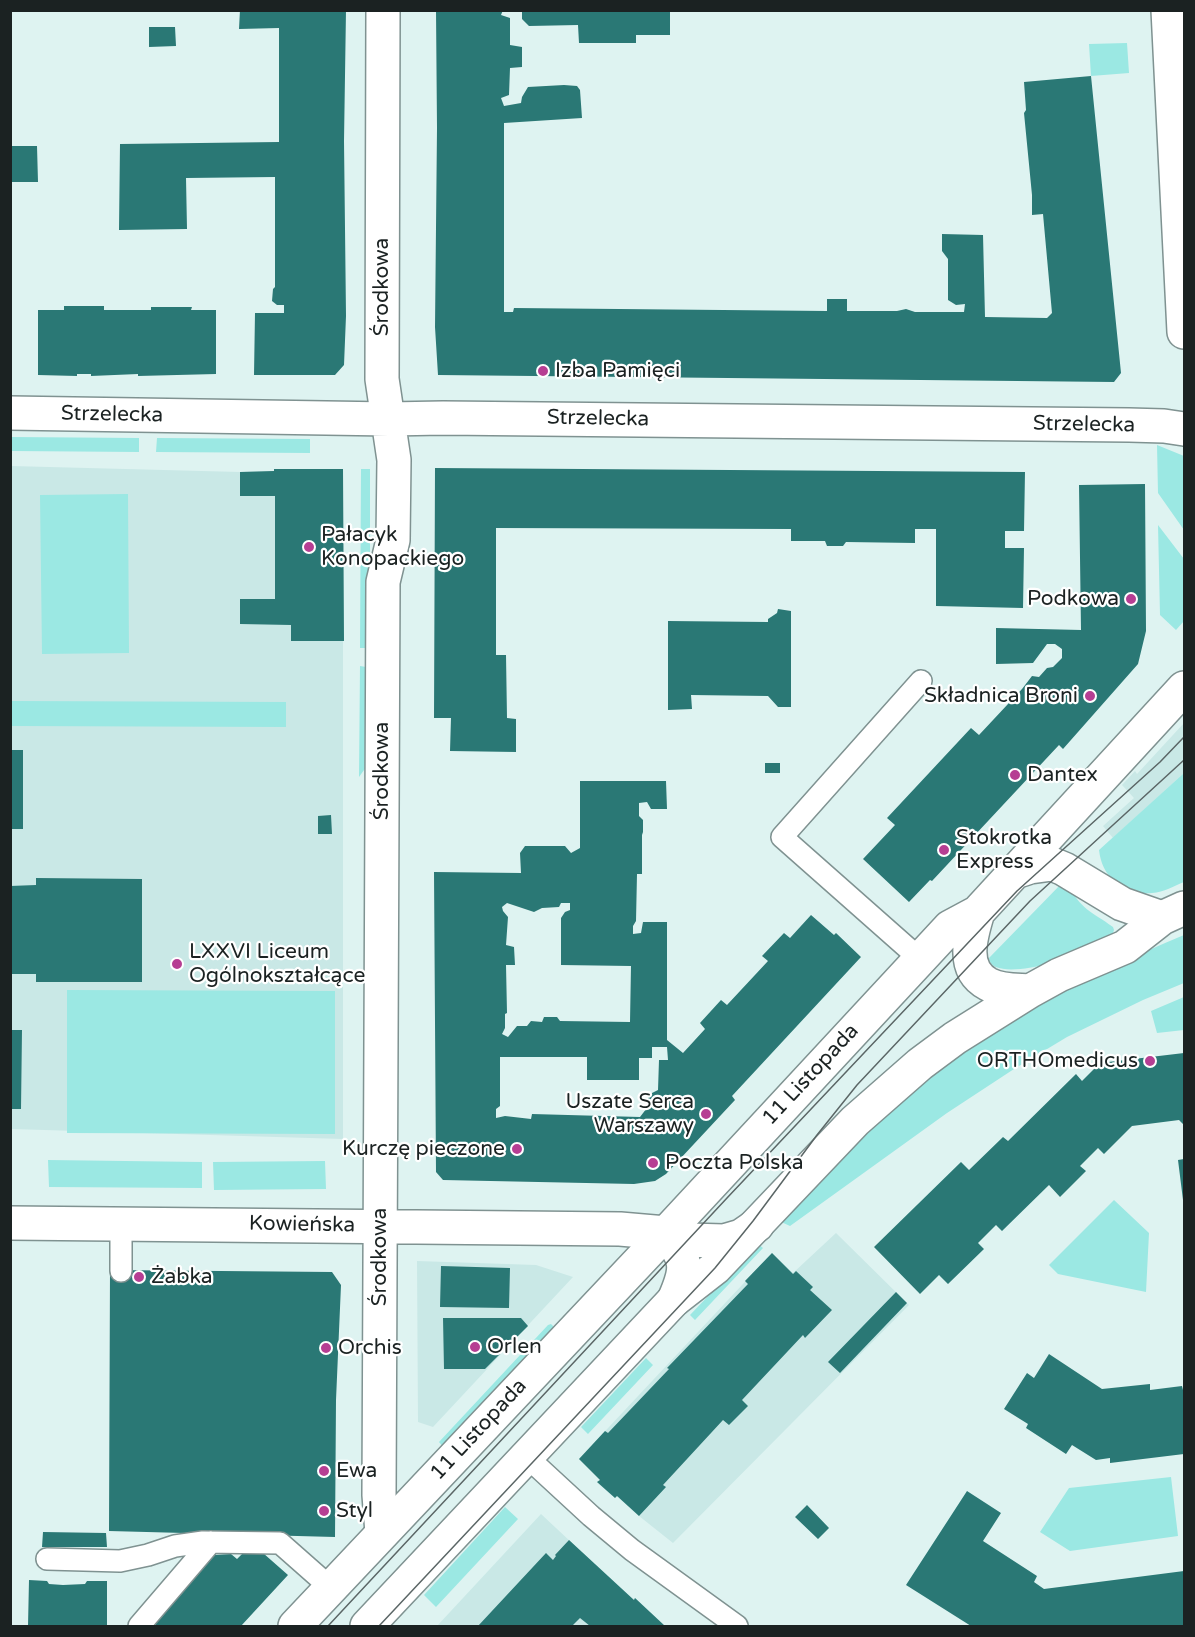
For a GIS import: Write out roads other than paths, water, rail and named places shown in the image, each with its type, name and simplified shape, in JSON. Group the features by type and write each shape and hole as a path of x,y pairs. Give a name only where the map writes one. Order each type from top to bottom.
{"street":[{"name":"Środkowa","path":"382,1533 379,1495 383,582 393,540 394,460 381,379 383,10"},
{"path":"1168,10 1185,332"},
{"name":"Strzelecka","path":"10,413 388,419 750,420 1152,425 1185,429"},
{"name":"11 Listopada","path":"295,1626 666,1233 950,927 978,912 1185,688"},
{"path":"1015,872 1052,864 1122,904 1173,913"},
{"path":"978,912 969,941 971,963 978,976 988,985 1030,991"},
{"path":"367,1626 674,1300 715,1268 855,1121 889,1089 955,1038 1030,991 1125,947 1173,913"},
{"name":"Kowieńska","path":"10,1223 610,1229 666,1233 689,1239 724,1241 741,1236 756,1225"},
{"path":"666,1233 680,1249 683,1259 684,1270 674,1300"}],"lane":[{"path":"920,959 782,837 921,681"},
{"path":"121,1224 121,1271"},
{"path":"526,1456 632,1550 736,1626"},
{"path":"47,1559 120,1560 148,1555 175,1546 211,1542 280,1543 331,1588"},
{"path":"140,1626 211,1542"}],"tram line":[{"path":"328,1626 1017,891 1160,762 1184,737"},
{"path":"379,1626 715,1268 857,1085 1030,901 1184,760"}],"place":[{"name":"Izba Pamięci","path":"543,371"},
{"name":"Pałacyk Konopackiego","path":"309,547"},
{"name":"Podkowa","path":"1131,599"},
{"name":"Składnica Broni","path":"1090,696"},
{"name":"Dantex","path":"1015,775"},
{"name":"Stokrotka Express","path":"944,850"},
{"name":"LXXVI Liceum Ogólnokształcące","path":"177,964"},
{"name":"ORTHOmedicus","path":"1150,1061"},
{"name":"Uszate Serca Warszawy","path":"706,1114"},
{"name":"Kurczę pieczone","path":"517,1149"},
{"name":"Poczta Polska","path":"653,1163"},
{"name":"Żabka","path":"139,1277"},
{"name":"Orlen","path":"475,1347"},
{"name":"Orchis","path":"326,1348"},
{"name":"Ewa","path":"324,1471"},
{"name":"Styl","path":"324,1511"}]}
